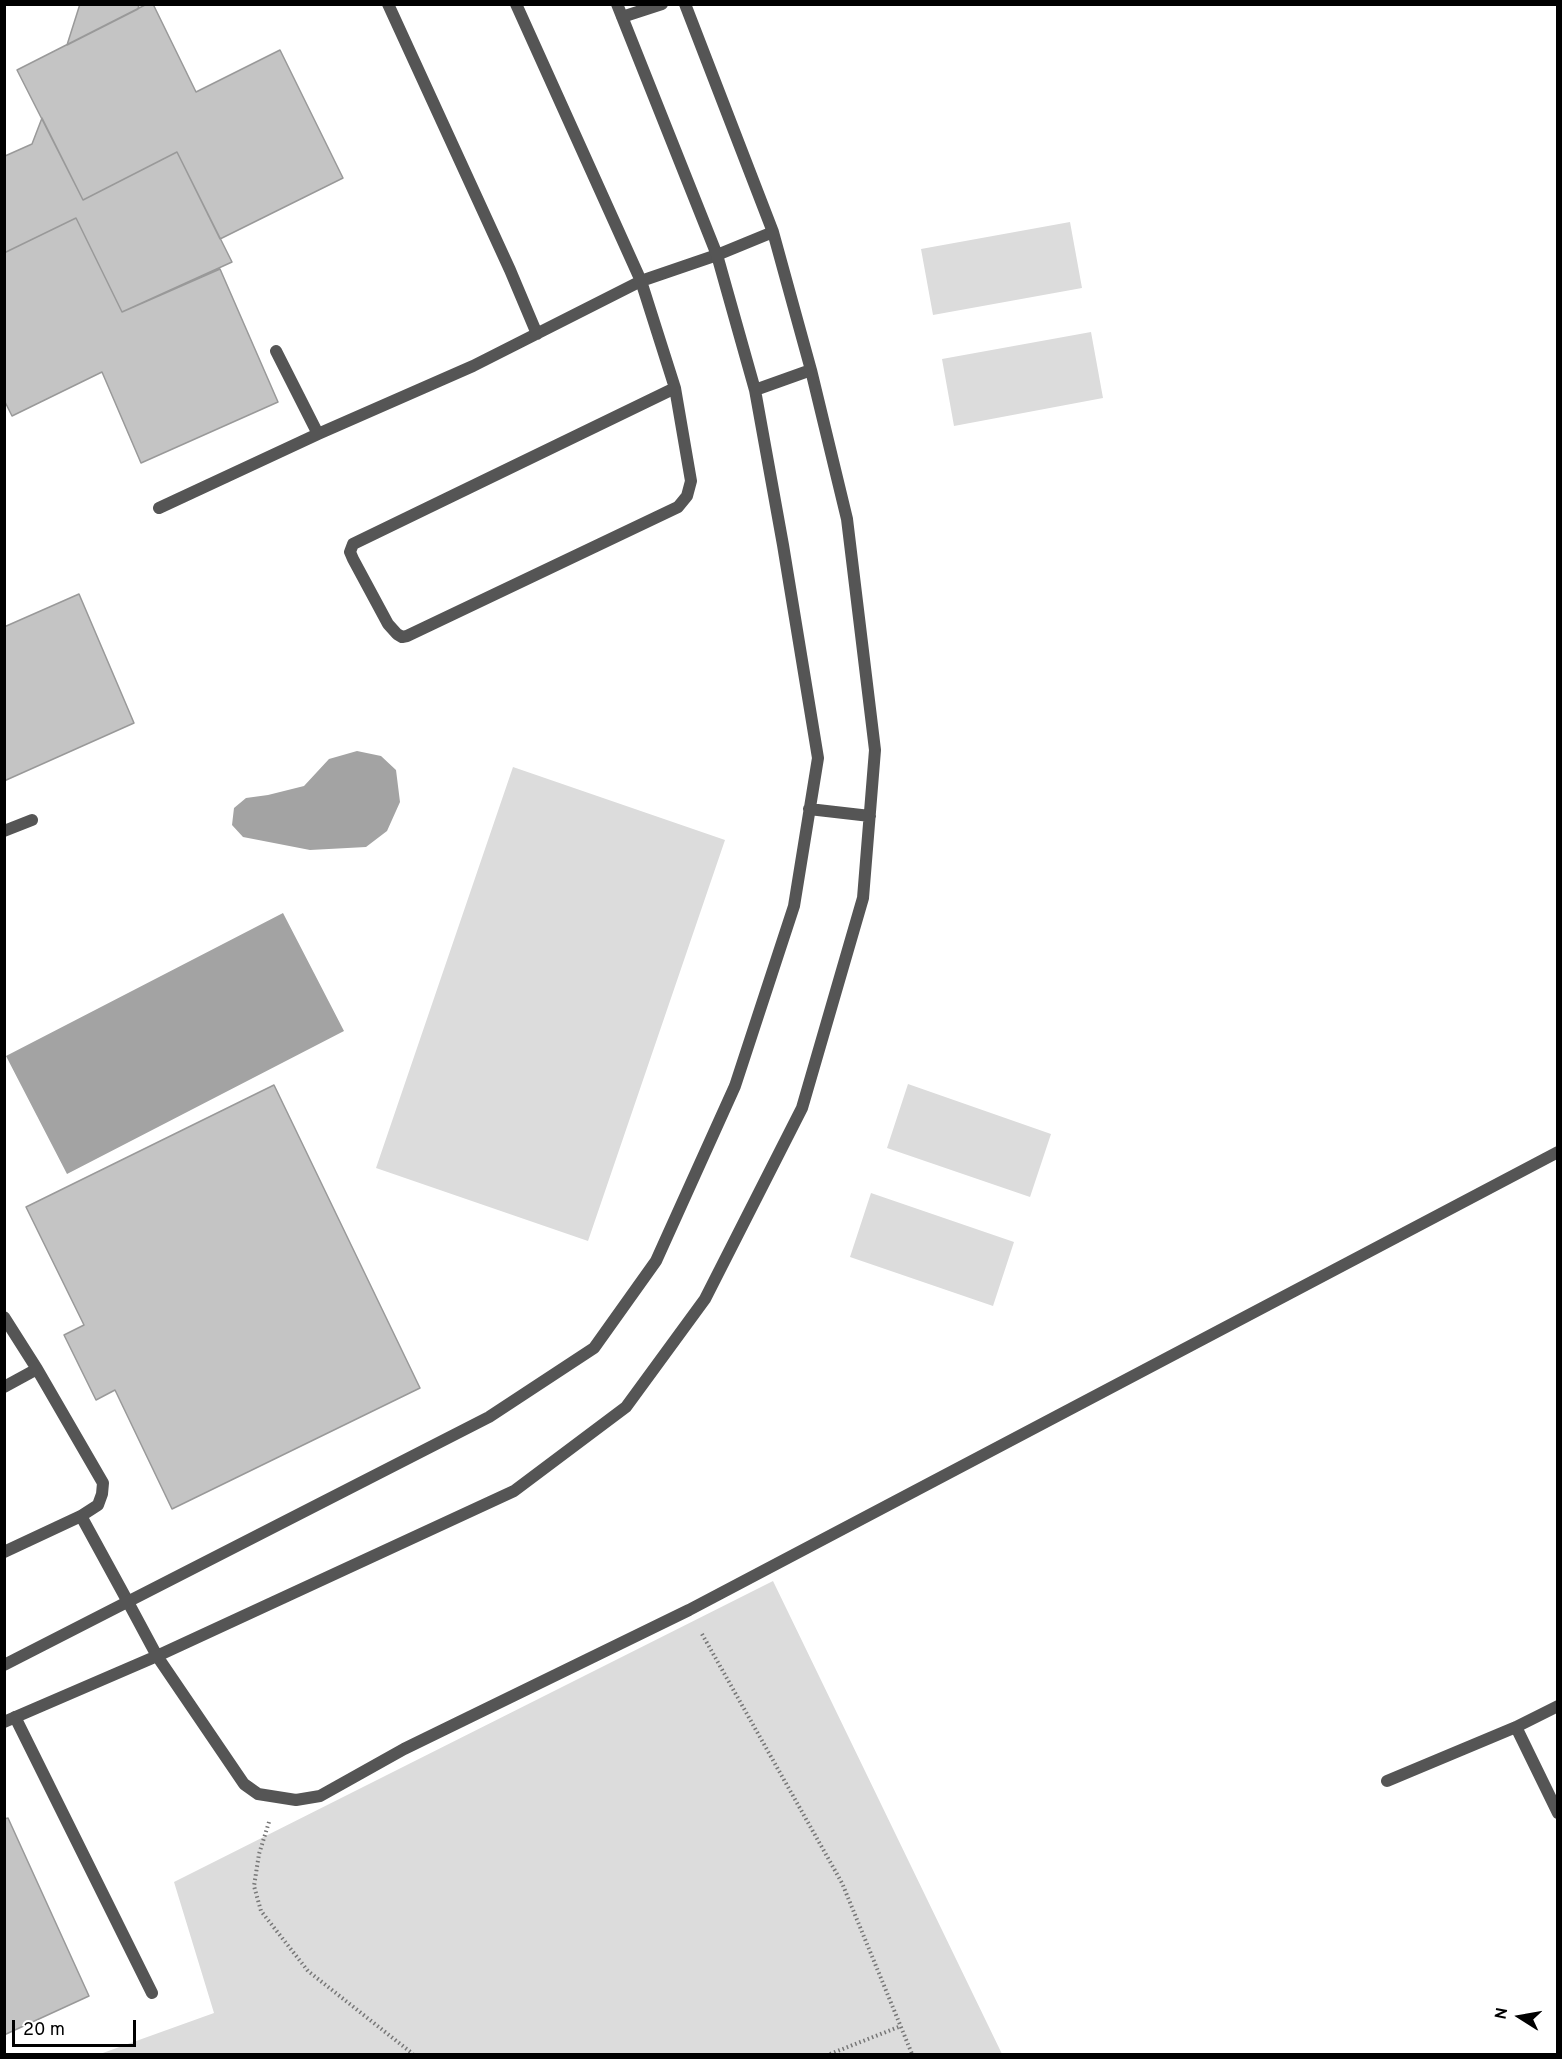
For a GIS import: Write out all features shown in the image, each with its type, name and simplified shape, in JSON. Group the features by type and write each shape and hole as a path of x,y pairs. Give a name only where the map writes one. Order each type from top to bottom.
{"street":[{"path":"388,4 537,334"},
{"path":"516,4 641,281 675,387 691,481 687,496 678,507 407,636 401,637 388,624 352,559 350,552 353,544 675,387"},
{"path":"4,1665 489,1417 594,1348 656,1261 735,1086 794,906 818,758 783,545 754,390 717,255 617,4"},
{"path":"622,17 662,4"},
{"path":"152,1993 10,1719 158,1656 514,1491 626,1407 705,1299 802,1108 863,898 875,750 847,519 811,370 773,232 685,4"},
{"path":"159,508 318,434 473,366 641,281 717,255 773,232"},
{"path":"276,351 318,434"},
{"path":"754,390 811,370"},
{"path":"809,809 870,816"},
{"path":"4,831 32,820"},
{"path":"81,1516 158,1656 244,1784 258,1794 296,1800 320,1796 404,1749 689,1610 1557,1152"},
{"path":"4,1317 38,1369 103,1483 98,1505 81,1516 4,1552"},
{"path":"4,1388 38,1369"},
{"path":"1387,1781 1516,1727 1557,1706"},
{"path":"1516,1727 1557,1813"}],"path":[{"path":"689,1610 842,1883 912,2055"},
{"path":"278,1797 259,1854 254,1886 261,1911 308,1971 413,2055"},
{"path":"830,2055 901,2026"}],"shaded area":[{"path":"1070,222 1082,288 933,315 921,249"},
{"path":"1091,332 1103,398 954,426 942,359"},
{"path":"357,751 381,756 396,770 400,802 387,831 366,847 310,850 243,837 232,825 234,808 246,798 304,786 329,759"},
{"path":"513,767 725,840 588,1241 376,1168"},
{"path":"283,913 344,1031 67,1174 6,1056"},
{"path":"908,1084 1051,1134 1030,1197 887,1148"},
{"path":"871,1193 1014,1242 993,1306 850,1257"},
{"path":"773,1581 1002,2054 100,2054 214,2013 174,1882"}],"building":[{"path":"80,4 139,4 138,9 67,45"},
{"path":"147,4 153,4 196,92 280,50 343,178 220,239 177,152 83,200 17,70"},
{"path":"42,118 83,200 177,152 232,262 122,312 76,218 4,253 4,159 5,156 32,144"},
{"path":"76,218 122,312 220,269 278,402 141,463 102,372 12,416 4,400 4,253"},
{"path":"79,594 134,723 4,781 4,627"},
{"path":"274,1085 420,1388 172,1509 115,1390 96,1400 64,1335 84,1325 26,1207"},
{"path":"8,1818 89,1996 4,2035 4,1819"}]}
